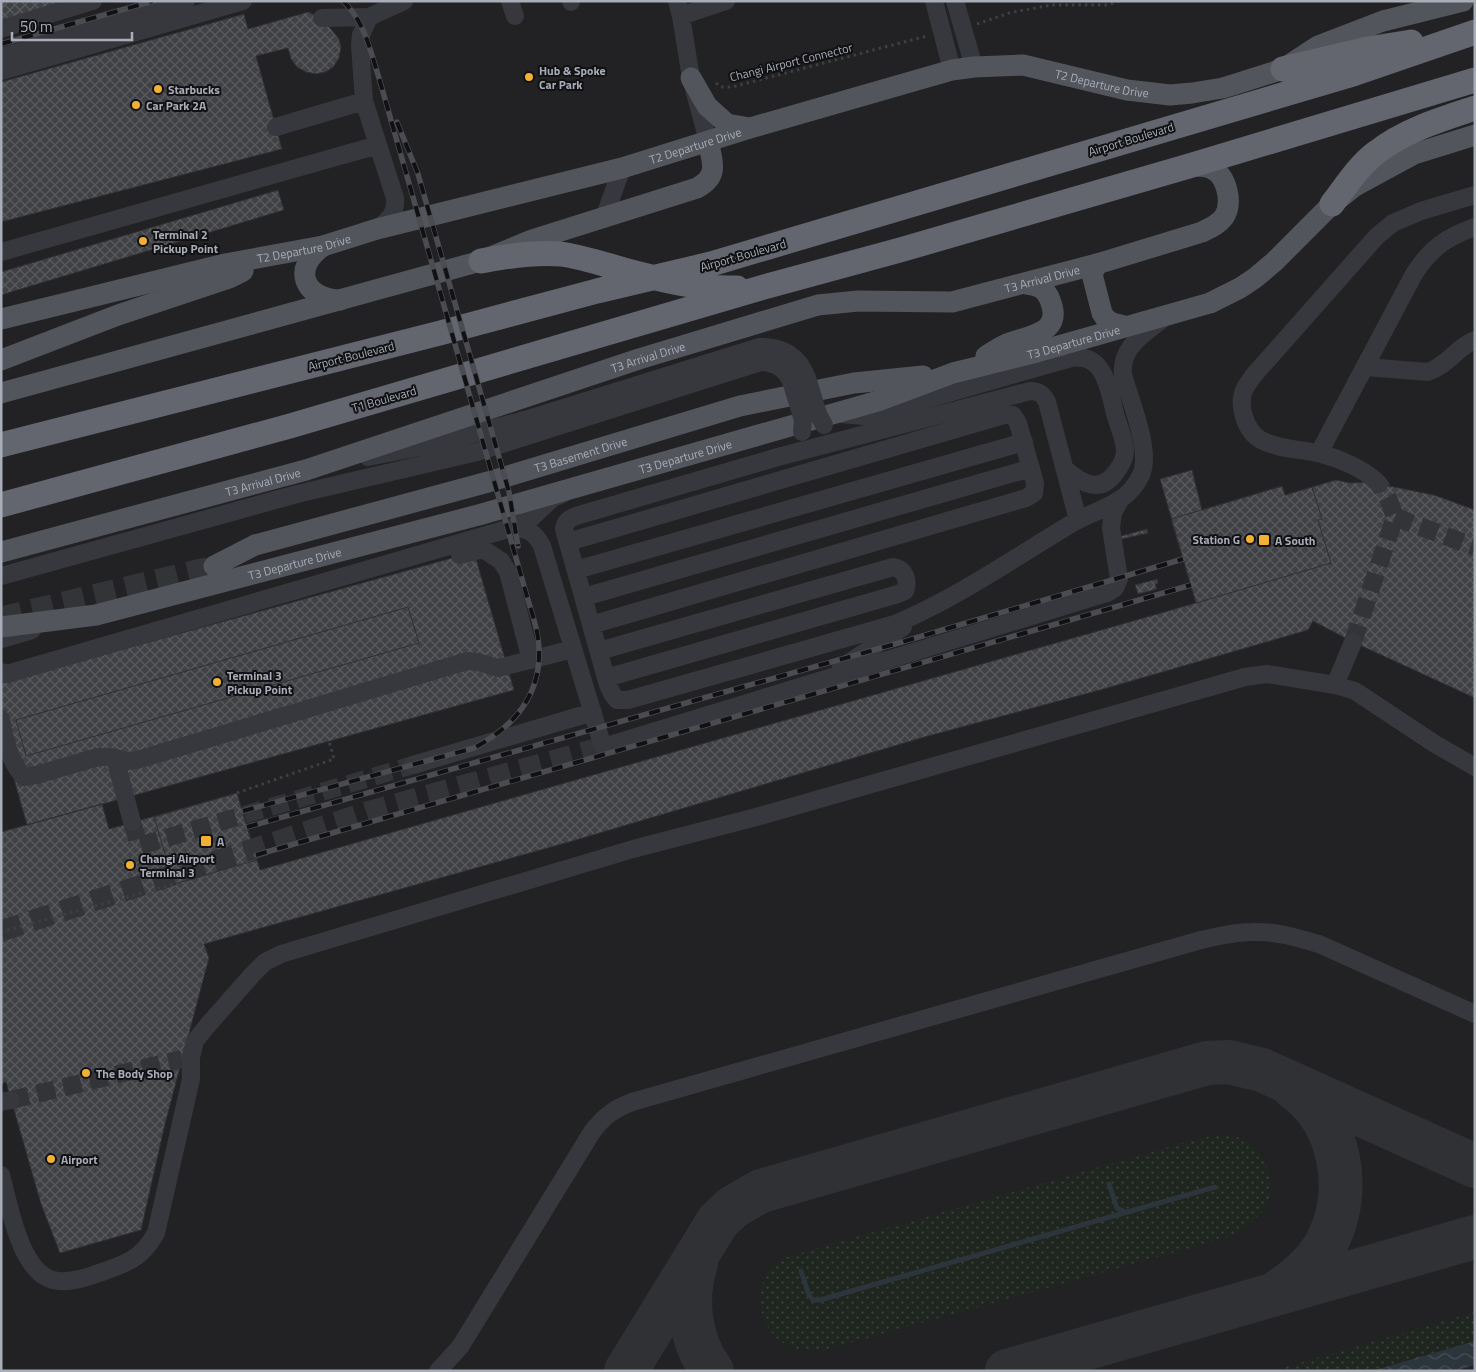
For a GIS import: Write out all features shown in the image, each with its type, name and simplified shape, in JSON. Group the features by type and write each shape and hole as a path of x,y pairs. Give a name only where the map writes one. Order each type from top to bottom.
{"highway":[{"path":"1283,69 1390,44 1468,34"},
{"name":"Airport Boulevard","path":"1,445 477,324 597,291 711,264 1353,74 1468,34"},
{"path":"480,261 515,255 561,254 699,287 764,287 1189,166 1475,80"},
{"path":"1332,204 1364,163 1390,143 1422,127 1475,108"},
{"name":"T1 Boulevard","path":"1,506 290,426 764,287"},
{"path":"1,458 43,444 67,428"}],"main road":[{"name":"T2 Departure Drive","path":"1,319 225,264 323,246 377,230 622,168 750,128 952,70 1023,65 1127,90 1170,95 1223,88 1283,69 1318,46 1383,21 1463,1"},
{"path":"701,79 707,106 727,124 750,128"},
{"path":"1332,204 1355,186 1405,158 1475,135"},
{"path":"1,393 480,261 532,240 698,188 709,180 713,168 708,141"},
{"name":"T3 Arrival Drive","path":"1,552 306,470 640,359 818,305 858,302 952,302 1026,284 1202,232 1215,226 1223,218 1226,213 1228,198 1223,180 1219,174 1207,167 1189,166"},
{"name":"T3 Departure Drive","path":"1,627 64,620 113,611 482,514 827,419 959,372 1210,302 1240,288 1274,262 1332,204"},
{"path":"323,246 314,252 308,260 304,270 306,279 318,296 327,300 340,300"},
{"path":"1,360 118,316 228,278 278,255"},
{"path":"1097,264 1092,274 1102,313 1112,323 1124,326"},
{"path":"959,372 1006,344 1040,334 1047,329 1053,315 1050,298 1046,291 1039,286 1026,284"},
{"name":"T3 Basement Drive","path":"214,566 255,545 479,484 740,406 854,383 959,372"}],"lane":[{"path":"1,29 93,1"},
{"path":"1,58 186,1"},
{"path":"1,71 243,1"},
{"path":"322,18 369,17 404,1"},
{"path":"708,141 701,79 679,9 726,1"},
{"path":"934,1 952,70"},
{"path":"955,1 974,67"},
{"path":"369,17 361,35 360,45 364,101 395,198 396,209 393,216 377,230"},
{"path":"276,127 364,101"},
{"path":"1,252 378,145"},
{"path":"604,218 622,168"},
{"path":"1379,484 1371,476 1319,453 1283,447 1260,439 1245,422 1242,407 1244,390 1253,376 1377,236 1393,222 1421,211 1475,196"},
{"path":"1319,453 1424,258 1445,240 1458,232 1475,226"},
{"path":"824,679 937,605 1078,520 1120,500 1132,489 1141,476 1144,467 1144,444 1123,375 1122,365 1128,349 1136,340 1169,313"},
{"path":"1366,366 1428,372 1437,369 1466,343 1475,340"},
{"path":"306,470 440,443 528,419 759,347 777,348 793,356 800,364 802,432 797,444 778,457"},
{"path":"1,576 297,494 477,452 761,362 778,366 800,381 818,414 827,419 875,414 1071,358 1087,357 1095,362 1105,376 1125,451 1115,474 1107,482 1097,485 1087,484 1074,477 1064,468"},
{"path":"937,605 895,624 628,700 617,700 606,678 564,528 565,523 569,519 778,457 1030,391 1037,391 1044,396 1047,402 1078,520"},
{"path":"568,542 1004,415 1013,415 1018,423 1036,483 1034,493 1026,498 591,624"},
{"path":"827,419 833,431 865,433"},
{"path":"576,570 1024,442"},
{"path":"584,597 1031,468"},
{"path":"4,673 512,528 530,519 553,498 567,492 571,488"},
{"path":"512,528 522,528 530,531 537,537 542,546 603,747 1107,593 1115,588 1119,579 1111,528 1113,513 1120,500"},
{"path":"4,673 32,677 483,549 501,561 508,572 531,660"},
{"path":"599,652 893,567 899,568 904,573 907,585 905,591 898,594 606,678"},
{"path":"1,639 64,620"},
{"path":"1335,685 1353,642"},
{"path":"1,719 6,747 17,770 24,777 98,757 127,761 138,760 467,661 498,668 574,649"},
{"path":"1,1175 22,1248 30,1262 43,1276 53,1280 66,1281 98,1274 126,1264 147,1248 156,1233 191,1079 186,1058 206,1026 265,962 281,954 633,849 760,816 1245,677 1267,674 1335,685 1355,691 1435,744 1475,767"},
{"path":"414,765 592,712"},
{"path":"115,758 132,822"},
{"path":"438,1371 460,1347 592,1132 608,1113 632,1102 1201,940 1253,932 1296,938 1319,944 1475,1014"}],"path":[{"path":"978,24 1009,13 1051,5 1107,5 1120,1"},
{"name":"Changi Airport Connector","path":"701,79 721,87 732,87 927,36"},
{"path":"237,793 334,759 329,741"},
{"path":"1,932 174,884"}],"shaded area":[{"path":"1,1 1475,1 1475,1371 1,1371"},
{"path":"1231,1135 1247,1142 1261,1156 1269,1172 1271,1190 1266,1207 1258,1217 1243,1229 1226,1238 817,1352 795,1348 783,1343 768,1327 763,1317 761,1295 767,1274 774,1265 787,1257 1204,1137"},
{"path":"1475,1312 1475,1341 1372,1371 1272,1371"}],"water":[{"path":"1475,1341 1475,1365 1456,1371 1372,1371"}],"building":[{"path":"1,1 82,1 1,25"},
{"name":"Car Park 2A","path":"308,12 322,18 339,39 341,47 339,58 334,66 326,72 316,74 306,72 297,67 291,59 288,48 256,56 282,149 1,222 1,82 244,14 248,29"},
{"name":"Terminal 2 Pickup Point","path":"278,190 284,210 1,295 1,272"},
{"name":"Changi Airport Terminal 3","path":"1192,470 1202,510 1282,486 1285,495 1336,480 1350,483 1374,482 1434,495 1475,510 1475,698 1353,642 1313,621 1308,630 1100,690 928,736 569,842 204,944 209,958 165,1124 141,1230 60,1253 41,1204 6,1082 1,1084 1,832 102,804 109,829 237,793 260,870 1196,603 1160,479"},
{"name":"Station G","path":"1282,486 1285,495 1312,487 1322,519 1318,520 1331,563 1196,603 1171,519"},
{"path":"1147,529 1148,533 1122,539 1121,536"},
{"path":"474,552 514,690 27,825 1,733 1,683"},
{"path":"1157,579 1158,583 1155,584 1157,589 1138,594 1135,585"},
{"name":"Terminal 3 Pickup Point","path":"408,607 419,643 26,756 16,720"},
{"name":"A","path":"237,793 257,860 174,884 154,817"}],"waterway":[{"path":"1109,1184 1117,1208 1125,1212"},
{"path":"801,1271 809,1295 813,1300 820,1300 1215,1187"}],"taxiway":[{"path":"626,1371 718,1221 733,1207 761,1191 1207,1063 1229,1062 1262,1070 1475,1166"},
{"path":"1279,1291 1307,1268 1320,1254 1329,1238 1336,1219 1340,1198 1338,1157 1332,1137 1323,1119 1310,1102 1294,1088"},
{"path":"1007,1371 1475,1237"},
{"path":"696,1263 691,1291 691,1319 698,1346 712,1371"}],"tunnel":[{"path":"1353,642 1395,517 1388,498 1379,484"},
{"path":"1395,517 1475,547"},
{"path":"1,617 214,566"},
{"path":"1,931 370,811 603,747"},
{"path":"132,822 139,846 413,765"},
{"path":"11,1100 182,1059"}],"railway":[{"path":"1,44 153,1"},
{"path":"243,811 474,748 489,739 515,717 525,704 537,674 539,657 538,638 534,621 379,78 362,27 343,1"},
{"path":"397,122 418,174 509,492 518,546"},
{"path":"247,827 902,642 1183,559"},
{"path":"256,855 1191,585"}],"place":[{"name":"Hub & Spoke Car Park","path":"529,77"},
{"name":"Starbucks","path":"158,89"},
{"name":"Car Park 2A","path":"136,105"},
{"name":"Terminal 2 Pickup Point","path":"143,241"},
{"name":"Station G","path":"1250,539"},
{"name":"A South","path":"1264,540"},
{"name":"Terminal 3 Pickup Point","path":"217,682"},
{"name":"A","path":"206,841"},
{"name":"Changi Airport Terminal 3","path":"130,865"},
{"name":"The Body Shop","path":"86,1073"},
{"name":"Airport","path":"51,1159"}]}
